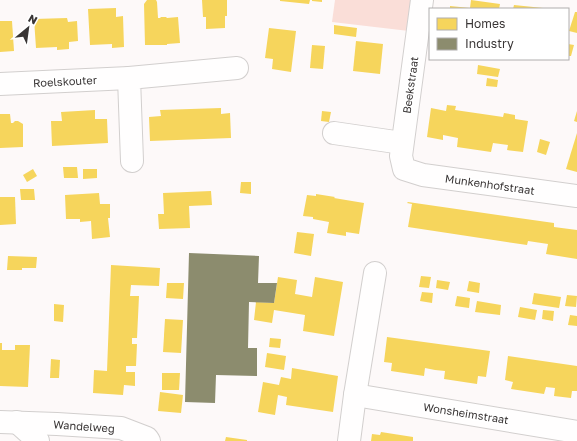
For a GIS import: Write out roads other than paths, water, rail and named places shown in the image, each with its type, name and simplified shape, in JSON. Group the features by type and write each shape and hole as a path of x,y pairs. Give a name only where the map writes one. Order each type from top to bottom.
{"street":[{"name":"Beekstraat","path":"404,169 401,156 402,143 422,0"},
{"name":"Roelskouter","path":"0,84 130,78 237,68"},
{"path":"130,78 132,161"},
{"path":"334,133 402,143"},
{"name":"Munkenhofstraat","path":"404,169 423,175 577,196"},
{"path":"349,441 375,273"},
{"name":"Wonsheimstraat","path":"355,396 577,432"},
{"name":"Wandelweg","path":"8,422 38,441"},
{"name":"Wandelweg","path":"8,422 121,428 147,438 149,441"}]}
